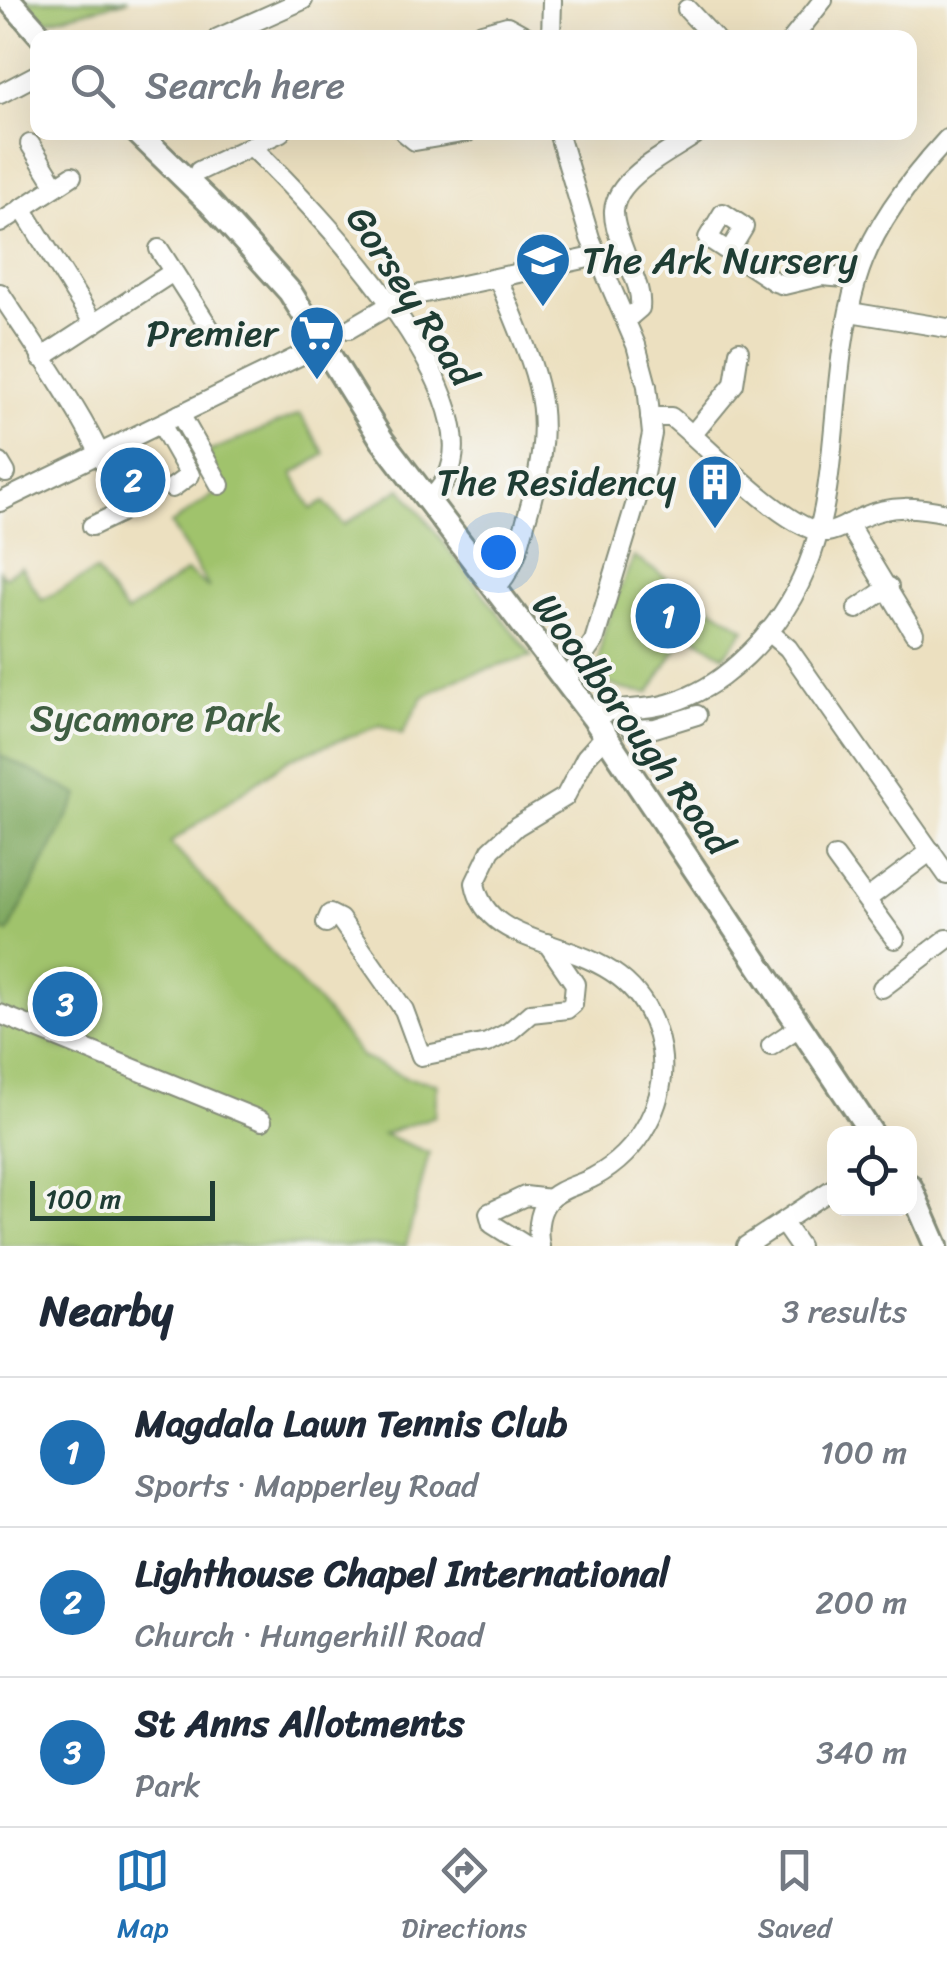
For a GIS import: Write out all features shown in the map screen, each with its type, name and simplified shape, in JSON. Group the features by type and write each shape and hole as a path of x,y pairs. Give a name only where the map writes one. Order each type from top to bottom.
{"main road":[{"path":"9,0 36,30"},
{"name":"Woodborough Road","path":"145,140 266,264 324,344 382,440 599,727 866,1126"},
{"path":"917,1202 936,1246"}],"street":[{"path":"236,30 303,0"},
{"path":"550,30 552,0"},
{"path":"799,30 823,0"},
{"path":"687,9 707,30"},
{"path":"0,94 30,78"},
{"path":"200,171 263,140"},
{"path":"561,140 598,256 643,369 650,417 643,479 594,641 566,681"},
{"path":"626,320 640,308 641,293 614,221 614,206 620,193 638,175 688,140"},
{"path":"0,223 64,181 30,144"},
{"name":"Gorsey Road","path":"250,146 327,222 388,305 444,395 456,432 447,478 427,500"},
{"path":"527,1246 492,1224 488,1216 493,1208 524,1196 550,1198 597,1176 630,1150 657,1104 663,1082 657,1033 636,994 597,962 508,931 489,917 478,897 477,878 491,850 517,826 565,797 599,727 673,702 720,679 768,631 810,564 820,531 856,280 882,225 944,150"},
{"path":"22,208 94,324"},
{"path":"159,250 212,332"},
{"path":"729,252 784,285 822,276 856,280"},
{"path":"350,330 388,305 428,292 598,256"},
{"path":"42,358 94,324 177,279"},
{"path":"494,589 508,577 521,540 540,466 545,417 542,390 499,280"},
{"path":"0,293 99,454 120,512 92,526"},
{"path":"850,312 947,328"},
{"path":"0,502 324,344"},
{"path":"693,434 734,384 739,350"},
{"path":"180,414 220,484"},
{"path":"650,417 672,417 799,525 820,531 882,509 918,507 947,513"},
{"path":"161,424 190,475 172,488"},
{"path":"848,524 914,633"},
{"path":"857,609 889,587"},
{"path":"768,631 788,648 947,875"},
{"path":"673,702 678,722"},
{"path":"632,729 697,715"},
{"path":"867,898 931,851"},
{"path":"835,857 895,940"},
{"path":"326,923 330,914 340,919 404,1010 421,1056 487,1043 510,1032 531,1013 567,1009 573,1004 575,984 547,942"},
{"path":"882,988 947,938"},
{"path":"0,1014 262,1121"},
{"path":"770,1046 798,1027"},
{"path":"746,1246 827,1193"},
{"path":"540,1246 539,1223 550,1198"},
{"path":"783,1223 799,1246"}],"green space":[{"path":"25,0 129,0 45,21"},
{"name":"Sycamore Park","path":"300,414 325,454 293,474 311,509 324,502 344,525 401,488 532,656 459,678 423,697 402,734 381,725 289,759 170,843 323,1008 362,1057 406,1078 437,1083 435,1116 383,1134 429,1153 406,1246 0,1246 0,571 4,577 21,567 42,600 96,571 126,613 187,571 209,588 171,524 219,491 208,452"},
{"path":"634,557 745,629 724,656 687,632 649,693 610,684 602,674 600,660 607,623"},
{"path":"0,755 79,795 8,933 0,929"}],"place":[{"name":"The Ark Nursery","path":"543,309"},
{"name":"Premier","path":"317,382"},
{"name":"Lighthouse Chapel International","path":"133,480"},
{"name":"The Residency","path":"715,531"},
{"name":"Magdala Lawn Tennis Club","path":"668,616"},
{"name":"St Anns Allotments","path":"65,1004"}]}
